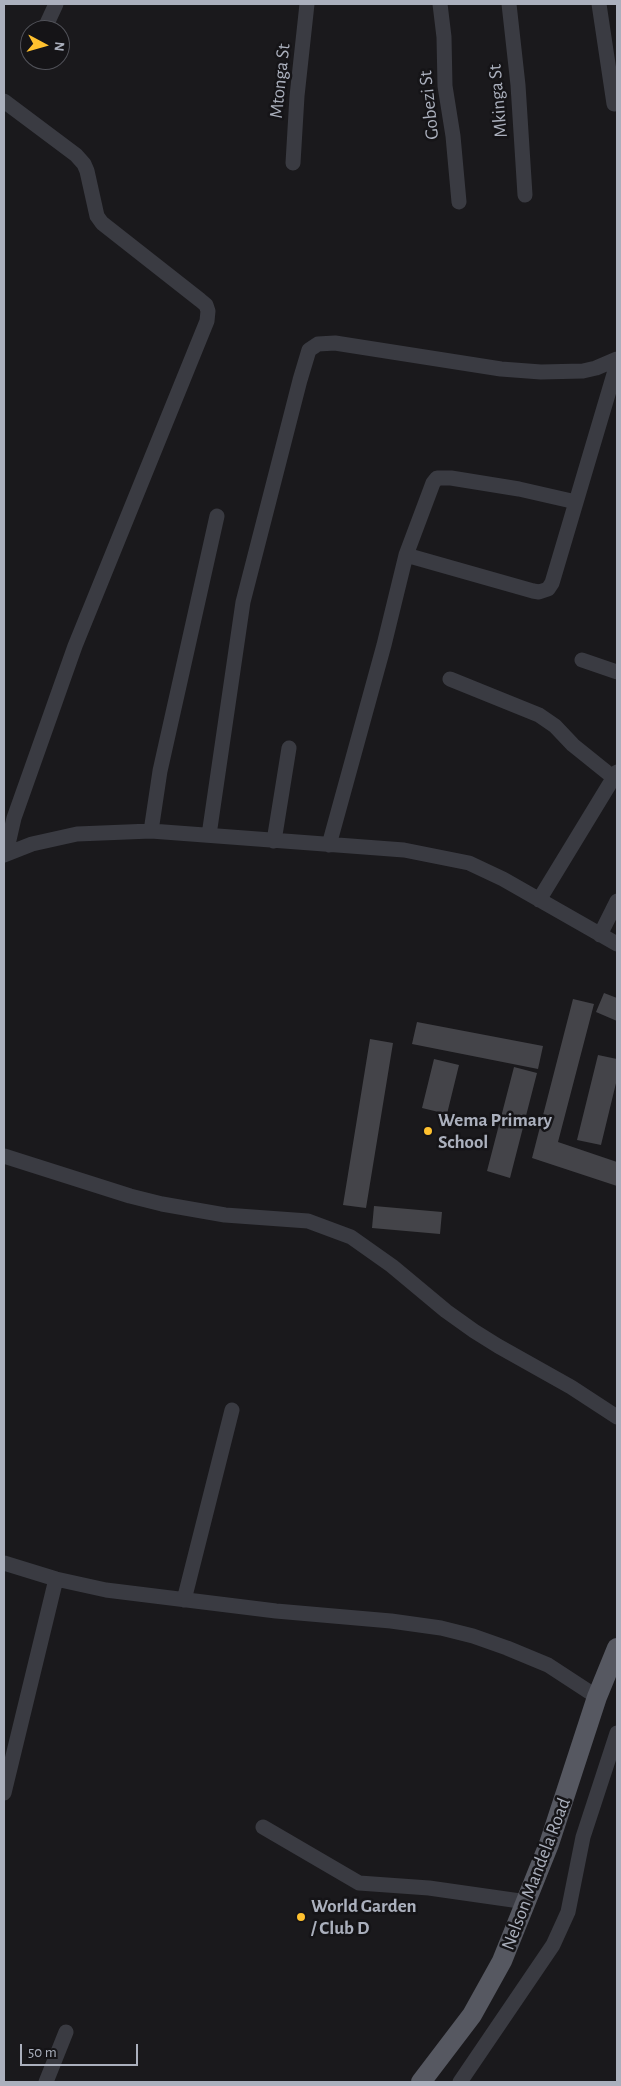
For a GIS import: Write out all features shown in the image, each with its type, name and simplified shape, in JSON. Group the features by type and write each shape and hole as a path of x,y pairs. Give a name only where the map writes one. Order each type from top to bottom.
{"main road":[{"name":"Nelson Mandela Road","path":"421,2082 472,2014 502,1961 549,1844 598,1697 617,1648"}],"street":[{"path":"49,20 56,4"},
{"name":"Mtonga St","path":"293,163 297,96 307,4"},
{"name":"Gobezi St","path":"440,4 444,37 445,86 453,136 459,202"},
{"name":"Mkinga St","path":"509,4 518,85 525,195"},
{"path":"600,4 614,104"},
{"path":"4,101 76,155 84,164 97,216 102,223 200,300 206,305 208,311 207,321 75,646 14,818 5,854"},
{"path":"209,835 243,602 309,350 313,346 324,343 335,343 501,369 542,372 582,372 617,359"},
{"path":"406,555 533,592 544,592 552,583 617,364"},
{"path":"330,846 406,555 437,478 451,478 509,488 576,502"},
{"path":"151,831 160,771 217,516"},
{"path":"582,660 617,672"},
{"path":"450,679 539,715 556,726 573,745 616,775 539,900"},
{"path":"274,841 289,748"},
{"path":"5,854 32,844 77,834 151,831 330,846 404,850 469,863 503,879 617,944"},
{"path":"600,935 617,901"},
{"path":"4,1156 162,1204 225,1215 308,1221 351,1237 392,1266 439,1305 474,1330 498,1346 571,1387 617,1417"},
{"path":"184,1600 232,1410"},
{"path":"4,1563 56,1579 106,1590 276,1611 391,1620 441,1628 473,1636 548,1665 598,1697"},
{"path":"4,1793 56,1579"},
{"path":"460,2082 553,1945 568,1912 583,1837 617,1733"},
{"path":"262,1827 359,1882 429,1888 527,1902"},
{"path":"46,2082 66,2032"}],"building":[{"path":"604,993 617,998 617,1021 596,1012"},
{"path":"573,999 594,1004 558,1142 617,1162 617,1186 532,1158"},
{"path":"417,1022 543,1046 538,1069 412,1044"},
{"path":"370,1039 393,1043 366,1208 343,1205"},
{"path":"598,1055 617,1059 617,1079 601,1145 577,1140"},
{"path":"434,1059 459,1065 447,1114 422,1108"},
{"path":"514,1067 537,1073 510,1178 487,1171"},
{"path":"374,1206 442,1212 440,1234 372,1228"}],"place":[{"name":"Wema Primary School","path":"428,1131"},
{"name":"World Garden / Club D","path":"301,1917"}]}
